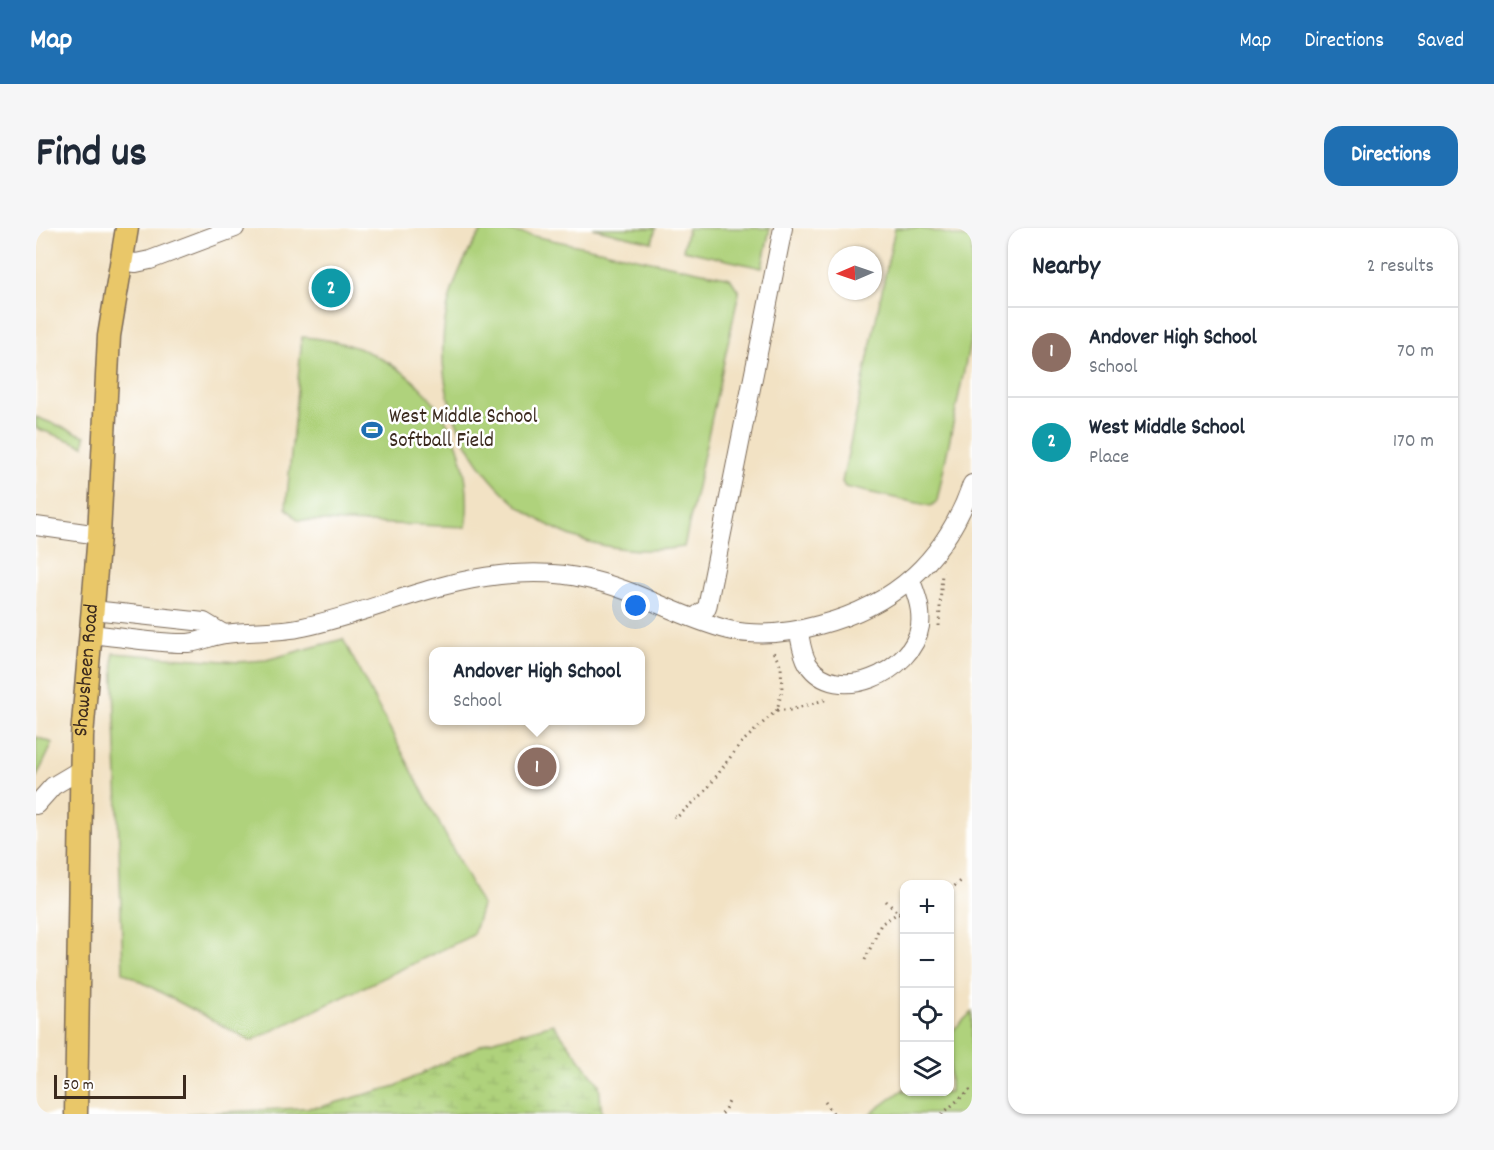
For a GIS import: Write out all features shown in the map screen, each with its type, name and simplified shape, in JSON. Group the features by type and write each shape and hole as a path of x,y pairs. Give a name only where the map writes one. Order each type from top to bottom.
{"main road":[{"name":"Shawsheen Road","path":"76,1114 80,770 99,535 109,336 127,228"}],"street":[{"path":"121,261 136,263 150,260 235,228"},
{"path":"695,617 707,608 783,228"},
{"path":"91,634 188,643 224,634 301,628 454,583 517,574 552,573 588,579 726,629 754,633 799,633 842,620 877,605 911,581 934,556 962,513 972,484"},
{"path":"36,526 99,535"},
{"path":"799,633 802,653 809,666 825,678 843,681 866,680 887,673 908,655 920,628 921,613 911,581"},
{"path":"93,610 204,622 224,634"},
{"path":"36,805 53,786 80,770"}],"path":[{"path":"674,816 676,818 705,792 740,744 777,710 782,690 781,666 772,650 753,650 754,633"},
{"path":"954,887 962,880"},
{"path":"864,960 881,924 899,911 886,901"},
{"path":"942,1114 972,1088"},
{"path":"722,1114 729,1102"},
{"path":"825,1102 834,1114"}],"green space":[{"path":"484,228 496,228 730,278 739,292 684,547 618,548 559,531 510,499 473,455 450,403 443,346 453,287"},
{"path":"592,228 656,228 652,242"},
{"path":"688,228 770,228 762,268 683,250"},
{"path":"895,228 919,228 972,239 972,332 937,501 931,506 845,487 842,482 880,300 882,300"},
{"name":"West Middle School Softball Field","path":"302,337 339,343 373,354 403,372 428,395 447,422 460,454 467,489 466,527 298,520 286,508"},
{"path":"36,417 85,436 84,446 36,428"},
{"path":"343,639 482,905 473,935 251,1041 123,972 113,653 238,662 266,660"},
{"path":"36,737 53,743 36,778"},
{"path":"972,1012 972,1114 870,1114 900,1092 900,1096 954,1096 954,1029"},
{"path":"553,1024 599,1084 602,1114 186,1114 320,1107 396,1086 487,1042"}],"place":[{"name":"West Middle School","path":"331,288"},
{"name":"West Middle School Softball Field","path":"372,430"},
{"name":"Andover High School","path":"537,767"}]}
